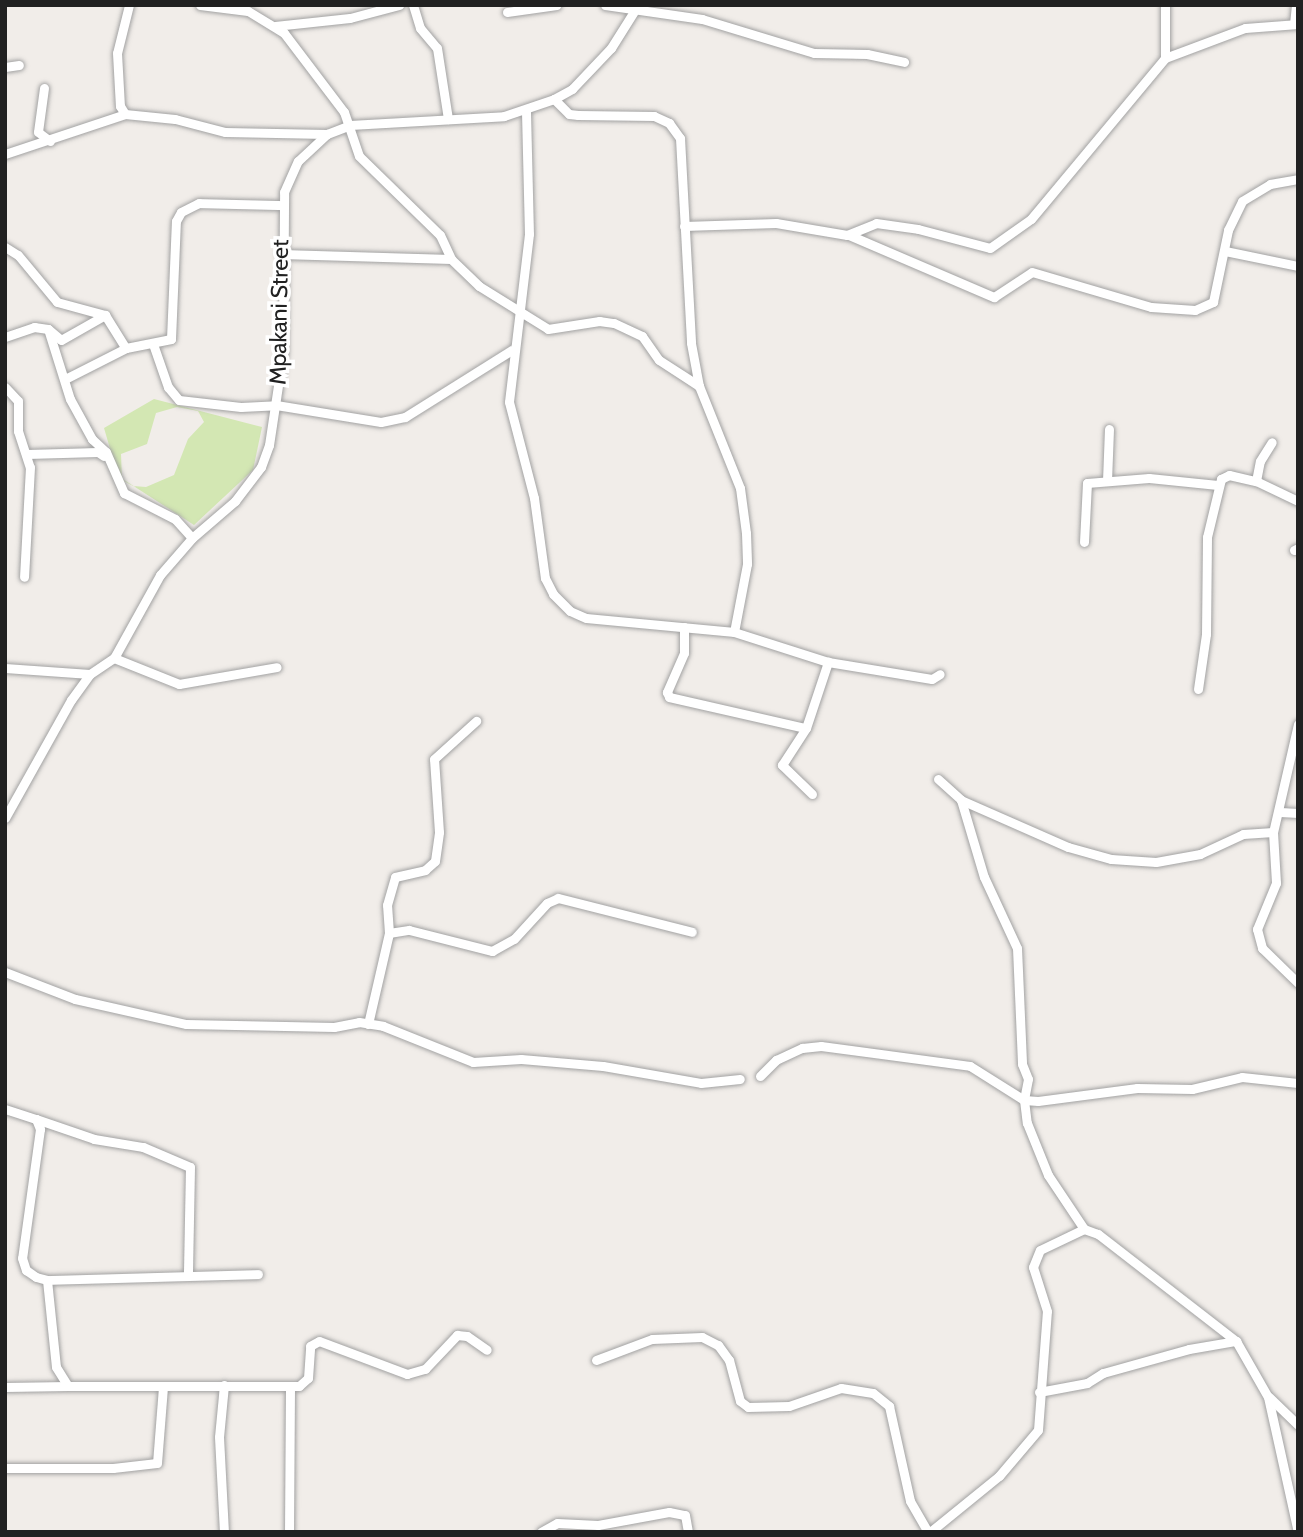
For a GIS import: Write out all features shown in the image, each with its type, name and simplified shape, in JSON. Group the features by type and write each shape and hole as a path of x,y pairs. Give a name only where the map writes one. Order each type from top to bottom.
{"street":[{"path":"125,114 120,103 117,52 129,5"},
{"path":"200,5 248,11 275,26 303,53 350,125 359,156 440,235 451,259 478,286 548,329 608,320 642,336 659,360 699,386"},
{"path":"275,26 350,18 399,5"},
{"path":"413,5 420,28 437,48 448,118"},
{"path":"507,12 557,5"},
{"path":"606,5 637,7 742,29 814,53 867,54 904,62"},
{"path":"1164,5 1165,58"},
{"path":"847,235 876,223 918,229 984,249 999,245 1031,219 1165,58 1245,28 1296,24 1296,5"},
{"name":"Mpakani Street","path":"5,818 90,674 114,658 160,575 192,538 249,485 269,445 282,352 283,205 298,161 327,134 350,125 526,112 572,89 611,48 637,7"},
{"path":"5,67 19,65"},
{"path":"44,88 38,132 50,141"},
{"path":"554,99 569,114 654,116 676,129 683,171 685,297 699,386 740,488 747,564 734,632"},
{"path":"526,112 529,234 512,350 509,402 534,498 545,578 553,594 570,611 586,618 734,632 828,662 932,679 940,674"},
{"path":"5,154 125,114 175,119 225,132 327,134"},
{"path":"684,226 776,223 866,239 919,267 994,297 1032,272 1170,309 1210,306 1228,230 1242,201 1270,184 1298,179"},
{"path":"65,379 126,348 171,339 181,212 199,203 283,205"},
{"path":"5,247 18,255 57,302 105,315 126,348"},
{"path":"1224,251 1298,266"},
{"path":"281,254 451,259"},
{"path":"5,337 34,327 48,329 61,340 105,315"},
{"path":"48,329 70,399 92,439 106,452 124,492 175,519 192,538"},
{"path":"153,344 168,387 179,400 241,407 276,405 391,421 512,350"},
{"path":"5,387 18,401 18,431 27,454 31,478 24,577"},
{"path":"1107,481 1109,429"},
{"path":"1256,481 1260,461 1272,442"},
{"path":"27,454 103,452 112,482 125,497"},
{"path":"1198,689 1206,634 1207,537 1218,485 1227,475 1256,481 1298,501"},
{"path":"1084,542 1084,486 1107,481 1149,478 1218,485"},
{"path":"684,627 684,653 667,692 669,697 806,728"},
{"path":"114,658 179,684 277,667"},
{"path":"812,794 782,765 806,728 828,662"},
{"path":"5,668 90,674"},
{"path":"368,1024 389,933 387,905 395,877 425,870 435,861 439,832 434,759 476,721"},
{"path":"1298,724 1280,812 1273,832 1276,883 1257,936 1262,948 1298,983"},
{"path":"939,779 961,800 1068,847 1111,859 1156,862 1200,854 1243,834 1273,832"},
{"path":"961,800 984,877 1017,948 1022,1064 1028,1079 1024,1100 1027,1123 1048,1174 1084,1229 1098,1234 1236,1341 1268,1397 1285,1457 1297,1532"},
{"path":"1280,812 1298,813"},
{"path":"389,933 409,930 492,951 514,939 547,903 558,898 692,932"},
{"path":"5,972 75,999 186,1024 368,1024 473,1062 521,1059 603,1066 701,1083 740,1079"},
{"path":"760,1076 776,1060 802,1048 832,1046 970,1066 1024,1100 1049,1102 1137,1087 1192,1089 1242,1077 1298,1083"},
{"path":"5,1109 94,1139 142,1147 190,1167 188,1275"},
{"path":"36,1119 40,1143 23,1227 22,1258 26,1270 47,1280 258,1275"},
{"path":"596,1360 652,1339 702,1337 718,1345 729,1360 740,1401 748,1406 789,1406 841,1388 873,1394 889,1406 910,1501 929,1532 999,1476 1038,1430 1047,1311 1033,1266 1040,1250 1084,1229"},
{"path":"47,1280 56,1367 68,1386"},
{"path":"5,1387 290,1385 306,1382 310,1346 319,1341 407,1374 425,1369 457,1335 467,1336 487,1350"},
{"path":"1039,1392 1087,1383 1103,1373 1189,1349 1236,1341"},
{"path":"46,1386 56,1367"},
{"path":"224,1385 219,1437 224,1532"},
{"path":"289,1532 290,1385"},
{"path":"5,1468 113,1468 157,1463 163,1386"},
{"path":"1268,1397 1298,1425"},
{"path":"541,1532 557,1524 598,1525 669,1512 685,1515 688,1532"}],"green space":[{"path":"154,399 262,427 253,470 194,525 134,486 146,487 174,475 188,439 204,422 198,411 177,407 156,413 147,444 121,454 122,479 118,476 104,428"}]}
